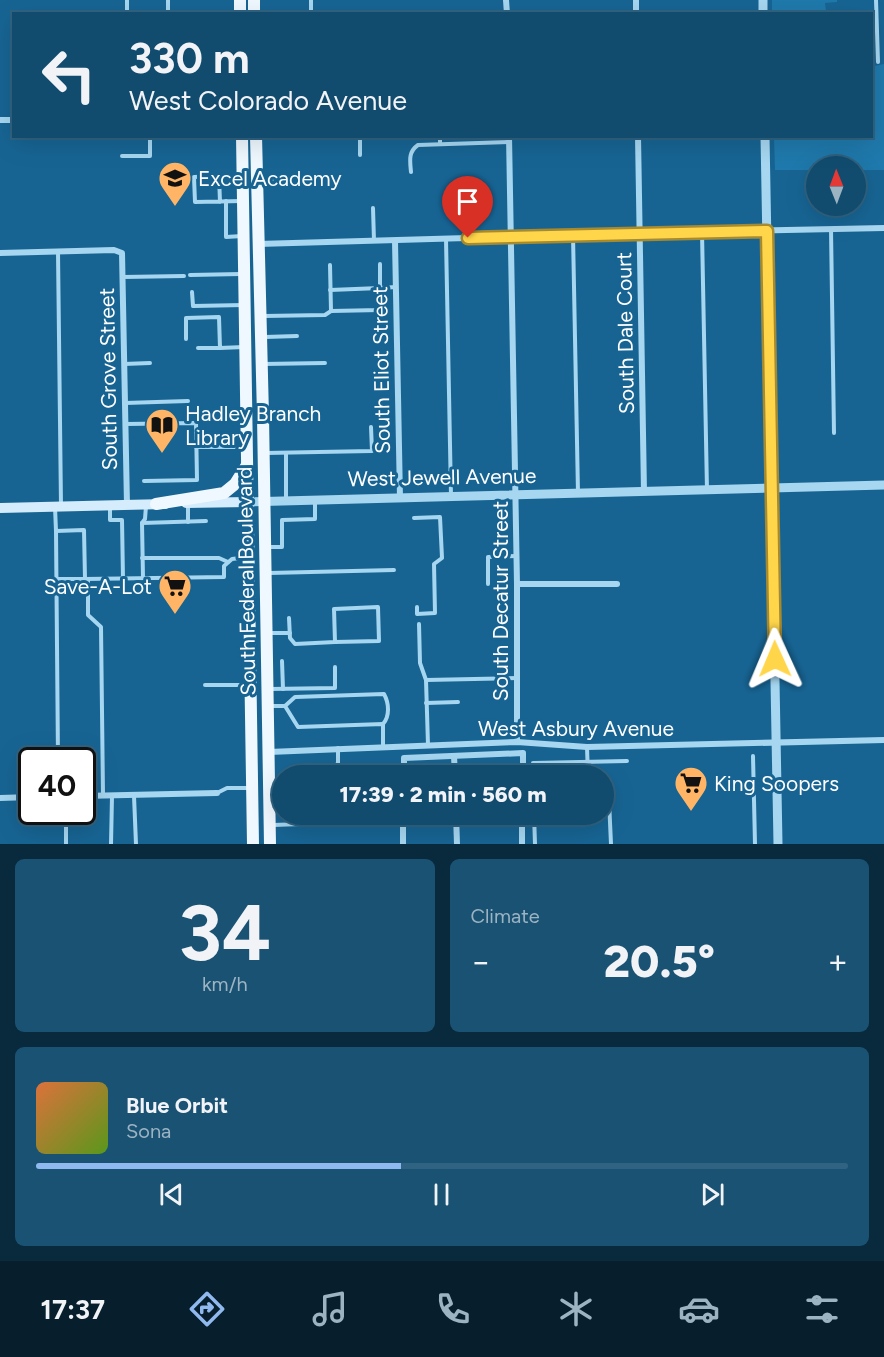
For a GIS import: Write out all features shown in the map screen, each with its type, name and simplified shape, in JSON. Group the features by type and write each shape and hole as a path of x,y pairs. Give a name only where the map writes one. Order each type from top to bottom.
{"main road":[{"name":"South Federal Boulevard","path":"242,138 253,844"},
{"name":"South Federal Boulevard","path":"256,138 270,844"},
{"path":"151,504 224,493 243,474 247,464"},
{"name":"West Jewell Avenue","path":"0,508 248,502"}],"street":[{"name":"South Dale Court","path":"638,138 645,492"},
{"path":"765,138 778,844"},
{"name":"South Decatur Street","path":"509,139 516,495 517,742"},
{"path":"258,244 884,228"},
{"name":"South Eliot Street","path":"395,241 400,498"},
{"name":"South Grove Street","path":"58,251 114,250 122,253 127,505"},
{"path":"0,253 58,251"},
{"name":"West Jewell Avenue","path":"248,502 884,485"},
{"path":"517,584 617,584"},
{"name":"West Asbury Avenue","path":"268,752 517,742 587,747 884,740"},
{"path":"404,765 404,758 523,753 523,765"},
{"path":"454,756 454,765"},
{"path":"96,796 217,793"},
{"path":"0,798 18,797"},
{"path":"403,825 403,844"},
{"path":"456,825 457,844"},
{"path":"522,825 522,844"}],"lane":[{"path":"876,0 878,62"},
{"path":"122,156 150,156 150,138"},
{"path":"360,138 360,155"},
{"path":"440,138 441,144"},
{"path":"467,138 467,143"},
{"path":"411,172 410,154 412,149 418,145 509,139"},
{"path":"220,202 219,176 194,177 195,202 220,202 242,201"},
{"path":"256,179 286,178"},
{"path":"226,201 226,237 243,236"},
{"path":"373,208 374,241"},
{"path":"831,229 834,433"},
{"path":"702,232 707,490"},
{"path":"573,235 578,494"},
{"path":"446,239 451,497"},
{"path":"58,251 58,506 56,531 58,747"},
{"path":"260,316 325,315 331,311 381,310 380,264"},
{"path":"330,265 331,311"},
{"path":"190,275 244,274"},
{"path":"123,277 184,276"},
{"path":"330,290 396,287"},
{"path":"192,292 193,306 245,305"},
{"path":"186,339 186,318 219,318 220,348"},
{"path":"260,337 297,336"},
{"path":"198,348 245,347"},
{"path":"124,364 150,363"},
{"path":"261,364 325,363"},
{"path":"125,403 188,401"},
{"path":"126,424 196,423 197,480 144,481"},
{"path":"264,453 372,451 371,427"},
{"path":"196,447 247,447"},
{"path":"286,453 286,501"},
{"path":"265,547 282,547 282,520 315,519 315,500"},
{"path":"188,503 188,522"},
{"path":"143,578 141,523 151,504"},
{"path":"110,505 110,520 122,520 123,579"},
{"path":"414,518 440,517 442,558 434,564 435,614 417,614 417,607"},
{"path":"141,523 206,522"},
{"path":"56,531 84,530 88,615 101,627 103,796"},
{"path":"56,579 224,577 224,566 228,562 249,556"},
{"path":"488,584 488,557 516,556"},
{"path":"142,558 219,558 228,562"},
{"path":"266,573 394,570"},
{"path":"289,618 290,638 295,644 379,641 378,607 334,609 335,642"},
{"path":"419,624 420,663 426,680 428,745"},
{"path":"266,633 290,633"},
{"path":"282,661 283,689"},
{"path":"267,689 335,688 335,667"},
{"path":"426,680 517,678"},
{"path":"205,685 251,685"},
{"path":"268,706 285,706 295,697 384,694 388,700 388,708 387,720 383,724 383,747"},
{"path":"426,703 458,702"},
{"path":"285,706 298,727 383,724"},
{"path":"587,747 587,765"},
{"path":"336,765 338,748"},
{"path":"753,756 755,844"},
{"path":"533,765 533,763 627,760"},
{"path":"217,793 227,788 252,788"},
{"path":"111,844 112,795"},
{"path":"134,795 136,844"},
{"path":"66,825 66,844"},
{"path":"534,825 535,844"},
{"path":"610,825 611,844"}],"shaded area":[{"path":"772,0 837,0 837,2 825,3 826,11 772,12"},
{"path":"873,64 884,64 884,170 866,170 866,156 806,156 806,170 775,170 774,138 873,138"}],"place":[{"name":"Excel Academy","path":"175,207"},
{"name":"Hadley Branch Library","path":"162,454"},
{"name":"Save-A-Lot","path":"175,615"},
{"name":"King Soopers","path":"691,812"}],"route":[{"path":"468,238 767,231 775,659"}]}
